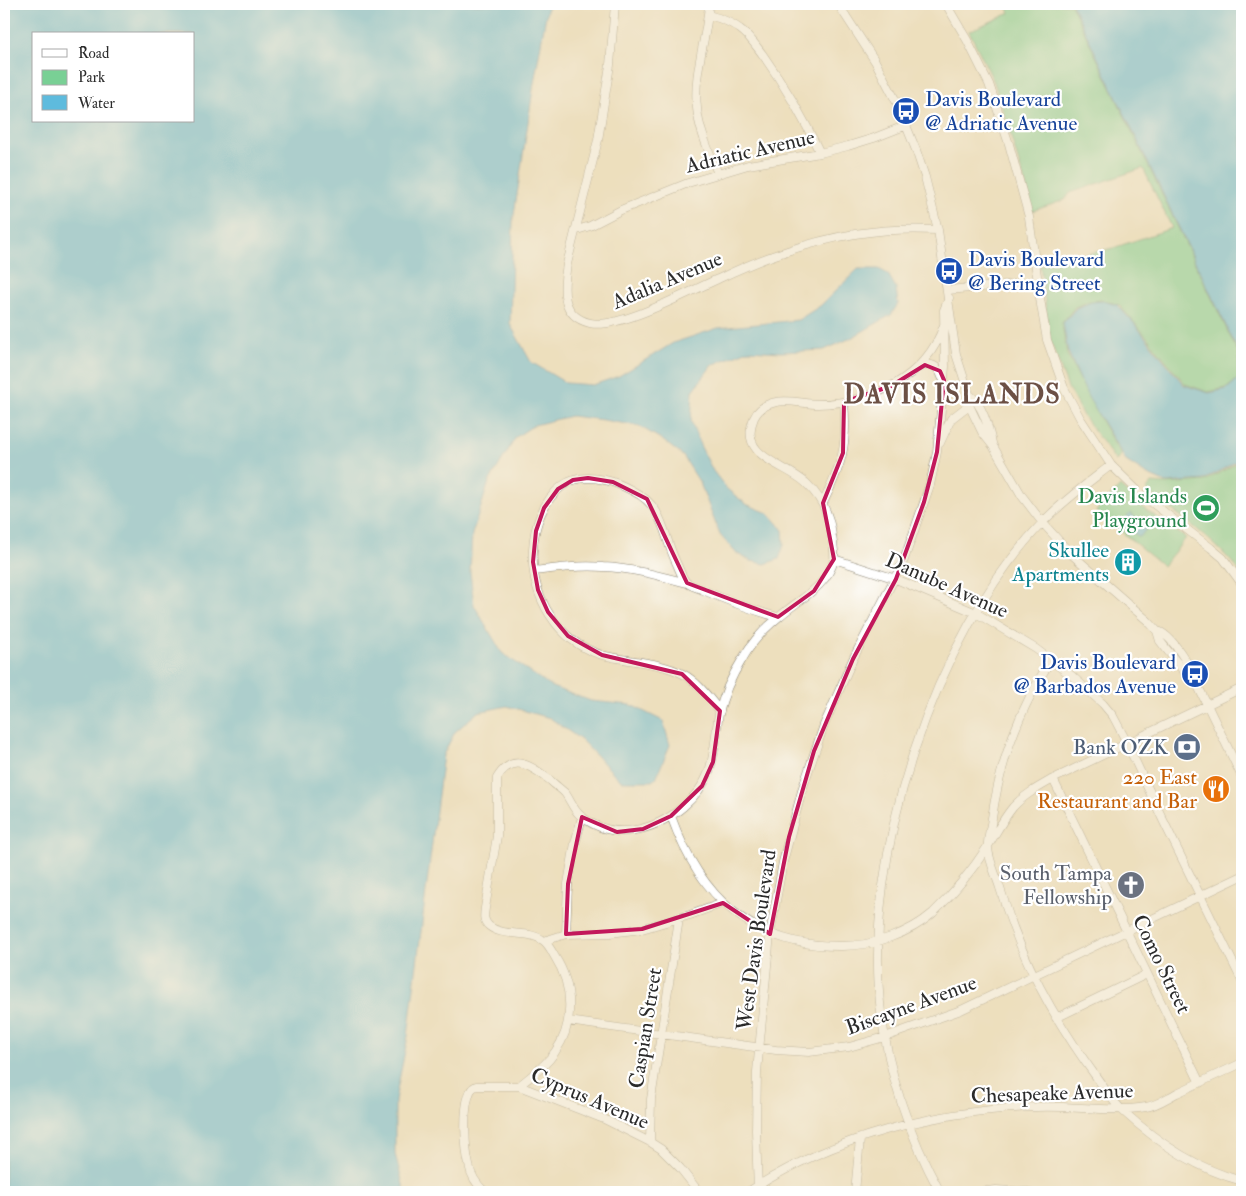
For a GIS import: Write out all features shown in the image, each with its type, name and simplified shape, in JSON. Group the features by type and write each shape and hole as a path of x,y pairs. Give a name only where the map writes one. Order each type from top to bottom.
{"street":[{"name":"Adalia Avenue","path":"615,4 610,65 594,163 564,279 565,301 569,309 582,320 599,324 616,321 652,309 746,266 815,242 864,232 938,230"},
{"path":"709,4 696,88 696,108 701,130 718,174"},
{"path":"838,4 875,61 907,125 925,177 938,230 956,354 969,394 969,405 982,432 1022,496 1042,522 1069,552 1129,603 1157,631 1160,641 1197,684 1242,777"},
{"path":"946,4 989,84 1009,144 1029,217 1048,340 1064,388 1080,418 1111,465 1142,495 1223,558 1242,584"},
{"path":"708,15 730,22 752,40 788,94 820,153"},
{"name":"Adriatic Avenue","path":"577,230 688,183 757,164 820,153 874,138 907,125"},
{"path":"948,294 1038,282"},
{"name":"West Davis Boulevard","path":"758,1189 756,1106 759,1048 770,934 789,836 814,751 824,725 853,659 896,579 930,485 937,452 944,380 944,310 948,294"},
{"path":"723,902 679,919 622,932 566,934 544,941 489,926 484,920 484,908 497,836 497,778 501,771 508,766 518,764 529,765 564,792 582,817 599,827 617,832 634,831 651,826 672,816 684,806 702,786 712,762 720,711 730,682 743,657 754,641 778,617 814,591 834,559 832,535 823,503 796,475 760,455 754,444 751,430 758,412 763,407 774,402 785,401 817,404 844,402 885,389 902,380 919,367 935,346 944,325"},
{"path":"919,367 925,365 934,366 940,371 944,380"},
{"path":"969,394 977,400 989,430 992,446"},
{"path":"823,503 836,477 844,453 846,430 844,402"},
{"name":"West Davis Boulevard","path":"937,452 951,419 969,405"},
{"path":"940,1192 925,1165 908,1124 894,1081 885,1037 878,986 878,941 883,887 899,804 909,766 925,720 936,693 976,613 1004,570 1042,522 1111,465"},
{"path":"687,583 675,560 665,530 653,504 640,494 620,484 596,478 573,480 564,484 552,495 544,508 536,531 533,554 534,570 541,599 556,625 585,648 602,655 651,664 682,674 698,686 720,711"},
{"name":"Danube Avenue","path":"834,559 896,579 976,613 1020,638 1051,660 1103,704 1113,716 1128,744 1242,981"},
{"path":"534,570 604,567 634,571 687,583 731,602 778,617"},
{"path":"1051,660 1026,705 1007,749 995,797 988,847 1005,906 1023,955 1056,1018 1121,1110 1167,1146 1201,1166 1242,1181"},
{"path":"672,816 679,837 695,870 723,902 745,920 770,934 806,945 851,946 878,941 910,928 931,914 951,893 988,847 1004,818 1024,797 1053,779 1242,688"},
{"name":"Como Street","path":"1053,779 1200,1083"},
{"path":"566,934 568,884 575,843 582,817"},
{"name":"Biscayne Avenue","path":"568,1021 759,1048 801,1052 829,1050 885,1037 961,1010 1242,876"},
{"name":"Caspian Street","path":"650,1142 651,1099 679,919"},
{"path":"519,1086 544,1066 554,1054 561,1042 568,1021 569,1000 567,982 560,964 544,941"},
{"path":"1056,1018 1147,974"},
{"name":"Chesapeake Avenue","path":"748,1192 758,1189 814,1157 860,1139 908,1124 962,1113 1015,1108 1068,1106 1121,1110 1148,1107 1242,1063"},
{"name":"Cyprus Avenue","path":"484,1192 472,1174 467,1156 466,1124 468,1100 470,1092 476,1086 519,1086 580,1108 650,1142 675,1163 699,1192"},
{"path":"855,1192 860,1139"},
{"path":"977,1192 996,1190 1029,1192"}],"highlighted area":[{"path":"925,365 940,371 944,380 937,452 924,502 896,579 853,659 814,751 789,837 770,934 723,903 642,929 566,934 568,884 582,817 617,832 643,829 671,816 702,786 713,762 720,711 682,674 602,655 568,636 548,612 538,590 533,562 536,531 544,508 558,489 573,480 588,478 613,482 647,499 687,583 778,617 814,591 834,559 823,503 843,453 844,402 891,386"}],"green space":[{"path":"1006,4 1071,4 1239,355 1238,379 1227,388 1208,392 1185,384 1119,305 1103,300 1090,301 1075,307 1062,323 1067,354 1121,455 1116,461 1083,416 1068,388 1050,340 1040,265 1113,248 1172,228 1143,168 1070,193 1065,200 1032,211 994,82 969,31 1010,13"},
{"name":"Davis Islands Playground","path":"1242,460 1242,575 1232,562 1209,540 1146,490 1152,483 1166,484 1205,481"},
{"path":"1120,486 1145,509 1186,538 1163,566 1096,511"}],"water":[{"path":"4,4 548,4 513,221 510,324 531,362 566,383 593,385 619,376 673,343 718,328 798,320 820,306 858,269 879,269 888,274 896,288 898,304 891,315 851,338 824,350 781,352 748,350 712,365 693,391 691,421 713,471 727,489 746,504 768,513 783,530 784,545 779,559 765,564 751,561 736,553 720,535 700,483 683,456 661,439 639,426 571,416 534,425 516,437 489,482 472,534 470,572 474,605 502,653 552,687 591,701 631,705 663,721 670,745 656,778 652,781 621,781 581,740 550,718 507,706 478,712 455,732 443,755 408,1036 395,1100 395,1154 405,1192 4,1192"},
{"path":"1072,4 1242,4 1242,458 1204,480 1166,483 1146,474 1126,461 1088,397 1068,352 1063,323 1076,308 1091,302 1103,301 1117,305 1184,385 1209,393 1227,389 1238,379 1240,355"},
{"path":"1130,513 1147,528 1140,537 1121,525"}],"place":[{"name":"Davis Boulevard @ Adriatic Avenue","path":"906,111"},
{"name":"Davis Boulevard @ Bering Street","path":"949,271"},
{"name":"Davis Islands Playground","path":"1206,508"},
{"name":"Skullee Apartments","path":"1128,562"},
{"name":"Davis Boulevard @ Barbados Avenue","path":"1195,674"},
{"name":"Bank OZK","path":"1187,747"},
{"name":"220 East Restaurant and Bar","path":"1216,789"},
{"name":"South Tampa Fellowship","path":"1131,885"}],"district":[{"name":"DAVIS ISLANDS","path":"952,394"}]}
